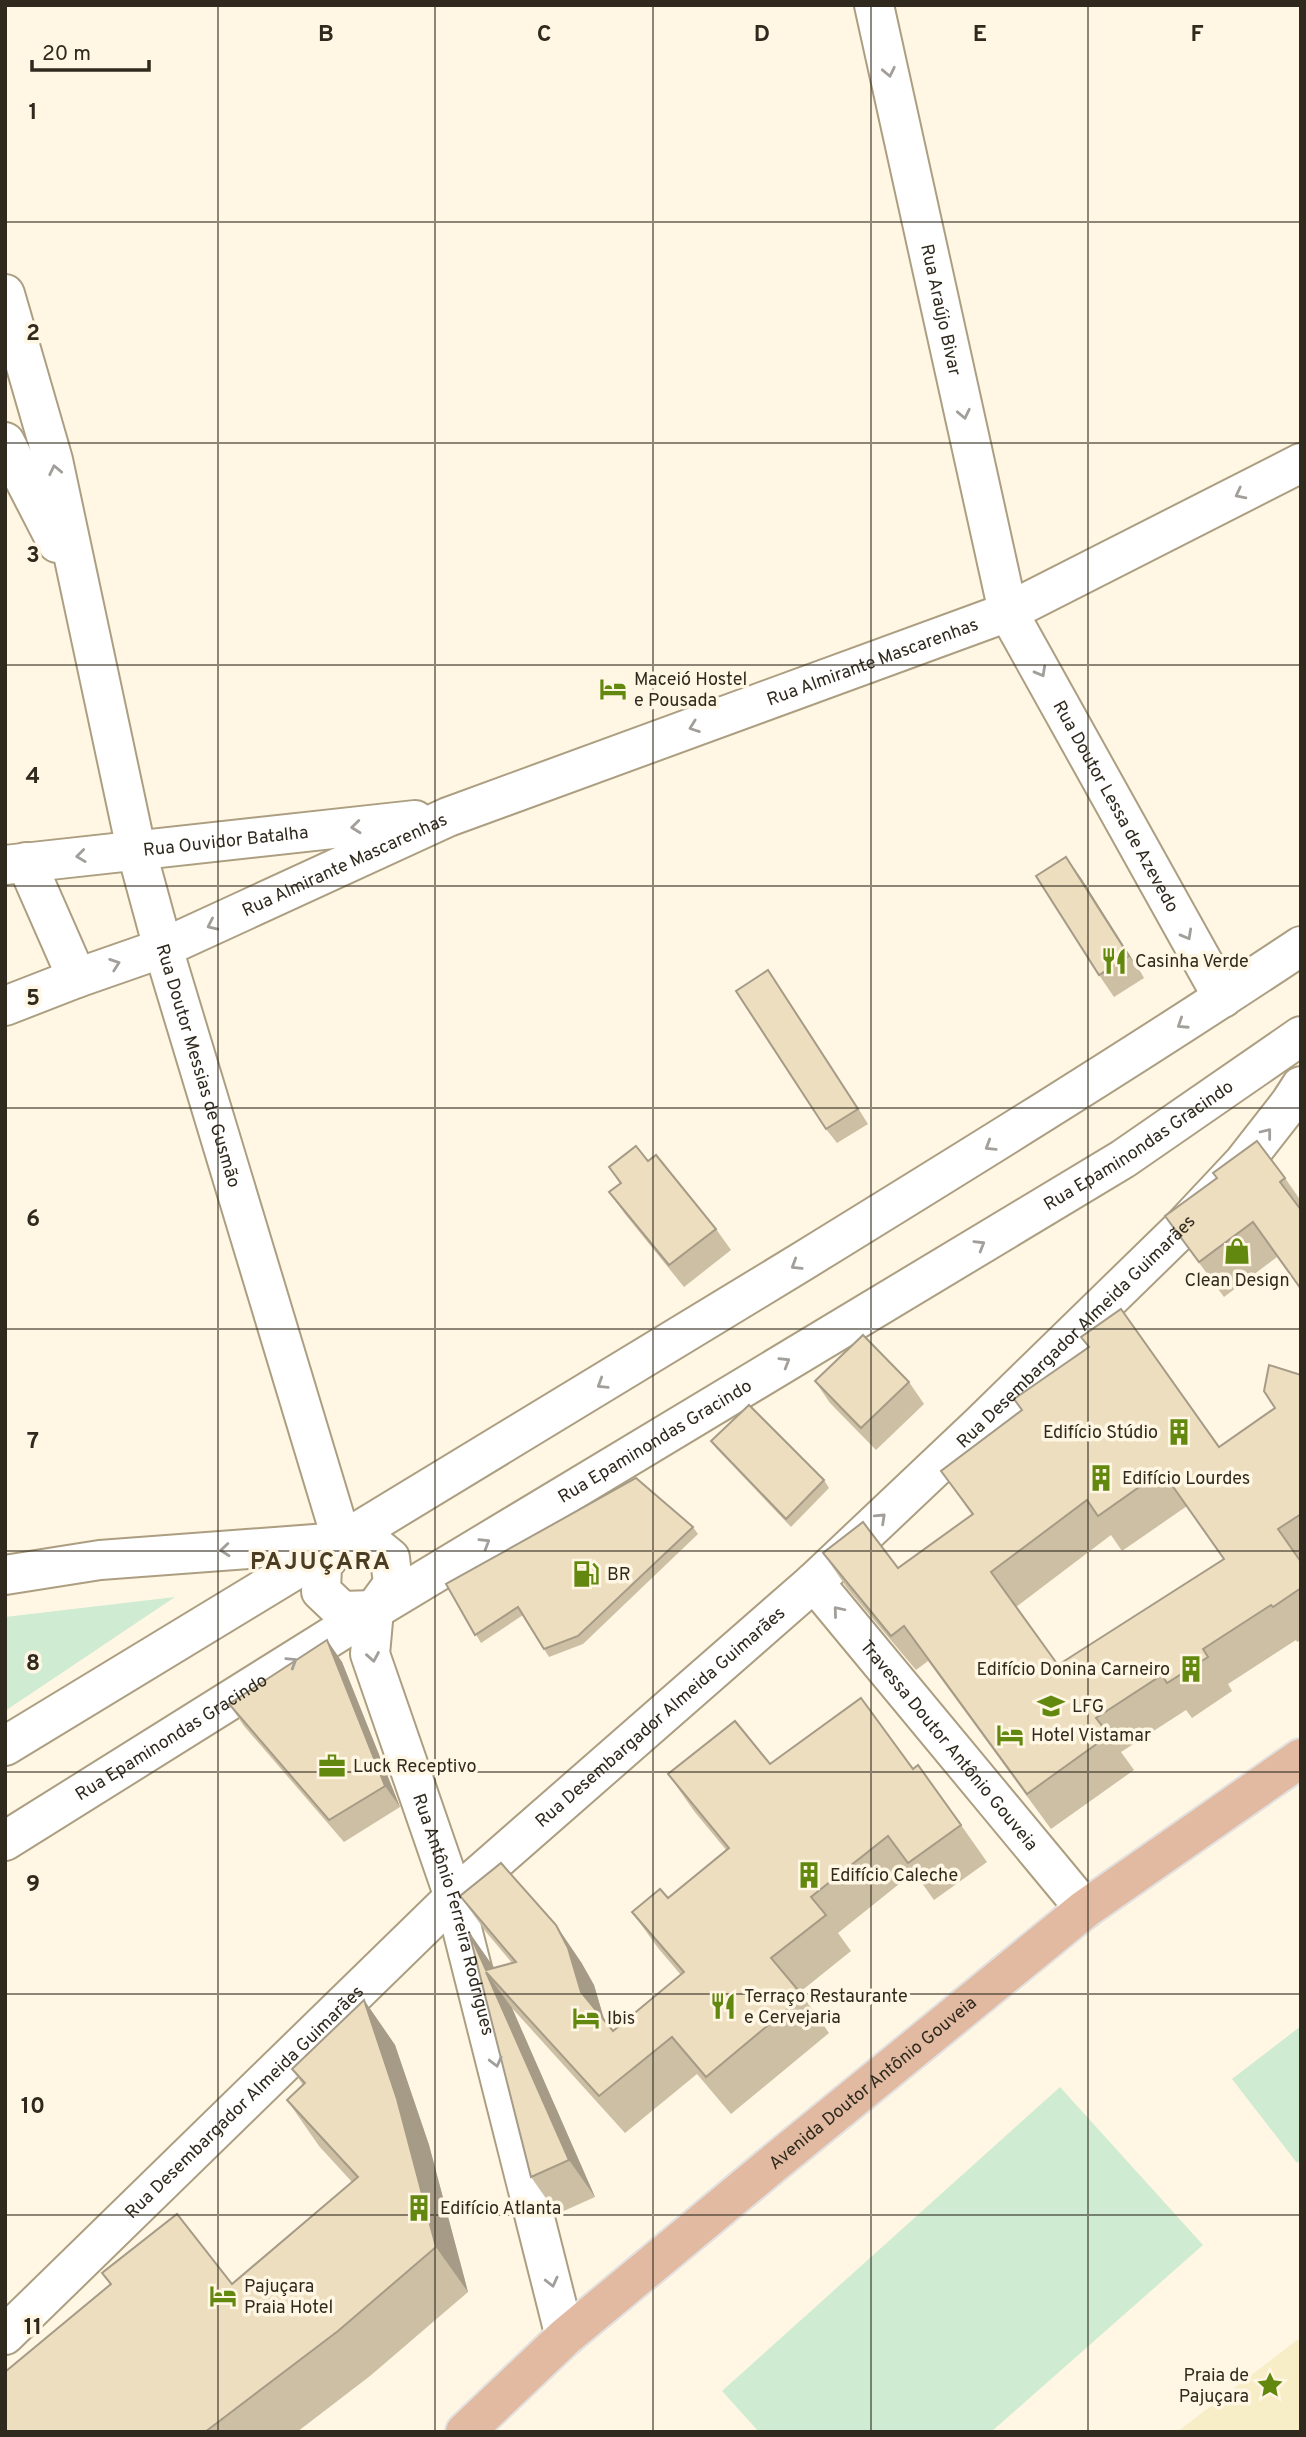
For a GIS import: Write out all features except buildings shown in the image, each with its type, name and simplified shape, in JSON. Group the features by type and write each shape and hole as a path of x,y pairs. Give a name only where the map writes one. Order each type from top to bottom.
{"main road":[{"name":"Avenida Doutor Antônio Gouveia","path":"465,2432 565,2337 1085,1909 1301,1758"}],"street":[{"name":"Rua Araújo Bivar","path":"874,5 1008,612"},
{"name":"Rua Doutor Messias de Gusmão","path":"5,294 16,372 53,460 136,849 163,948 342,1541"},
{"name":"Rua Doutor Messias de Gusmão","path":"5,442 79,585"},
{"name":"Rua Almirante Mascarenhas","path":"5,1006 163,948 448,817 1008,612 1301,463"},
{"name":"Rua Doutor Lessa de Azevedo","path":"1008,612 1223,998"},
{"name":"Rua Ouvidor Batalha","path":"16,864 448,817"},
{"path":"16,864 77,978"},
{"path":"5,1746 514,1439 1059,1104 1301,946"},
{"name":"Rua Epaminondas Gracindo","path":"5,1841 374,1610 1124,1159 1301,1036"},
{"name":"Rua Desembargador Almeida Guimarães","path":"5,2335 454,1897 814,1582 981,1424 1184,1226 1244,1162 1301,1086"},
{"path":"5,1575 100,1560 342,1541 368,1540 390,1558 393,1584 374,1610 342,1611 321,1591 322,1566 342,1541"},
{"name":"Travessa Doutor Antônio Gouveia","path":"814,1582 1085,1909"},
{"name":"Rua Antônio Ferreira Rodrigues","path":"374,1610 370,1654 454,1897 565,2337"}],"green space":[{"path":"175,1597 5,1711 5,1617"},
{"path":"1301,2026 1301,2160 1297,2163 1232,2079"},
{"path":"1060,2087 1203,2245 991,2432 759,2432 722,2391"}],"sand":[{"name":"Praia de Pajuçara","path":"1301,2337 1301,2432 1177,2432"}],"place":[{"name":"Maceió Hostel e Pousada","path":"613,689"},
{"name":"Casinha Verde","path":"1114,961"},
{"name":"Clean Design","path":"1237,1251"},
{"name":"Edifício Stúdio","path":"1179,1432"},
{"name":"Edifício Lourdes","path":"1101,1478"},
{"name":"BR","path":"586,1574"},
{"name":"Edifício Donina Carneiro","path":"1191,1669"},
{"name":"LFG","path":"1051,1706"},
{"name":"Hotel Vistamar","path":"1010,1735"},
{"name":"Luck Receptivo","path":"332,1766"},
{"name":"Edifício Caleche","path":"809,1875"},
{"name":"Terraço Restaurante e Cervejaria","path":"723,2006"},
{"name":"Ibis","path":"586,2018"},
{"name":"Edifício Atlanta","path":"419,2208"},
{"name":"Pajuçara Praia Hotel","path":"223,2296"},
{"name":"Praia de Pajuçara","path":"1270,2385"}],"district":[{"name":"PAJUÇARA","path":"321,1561"}]}
